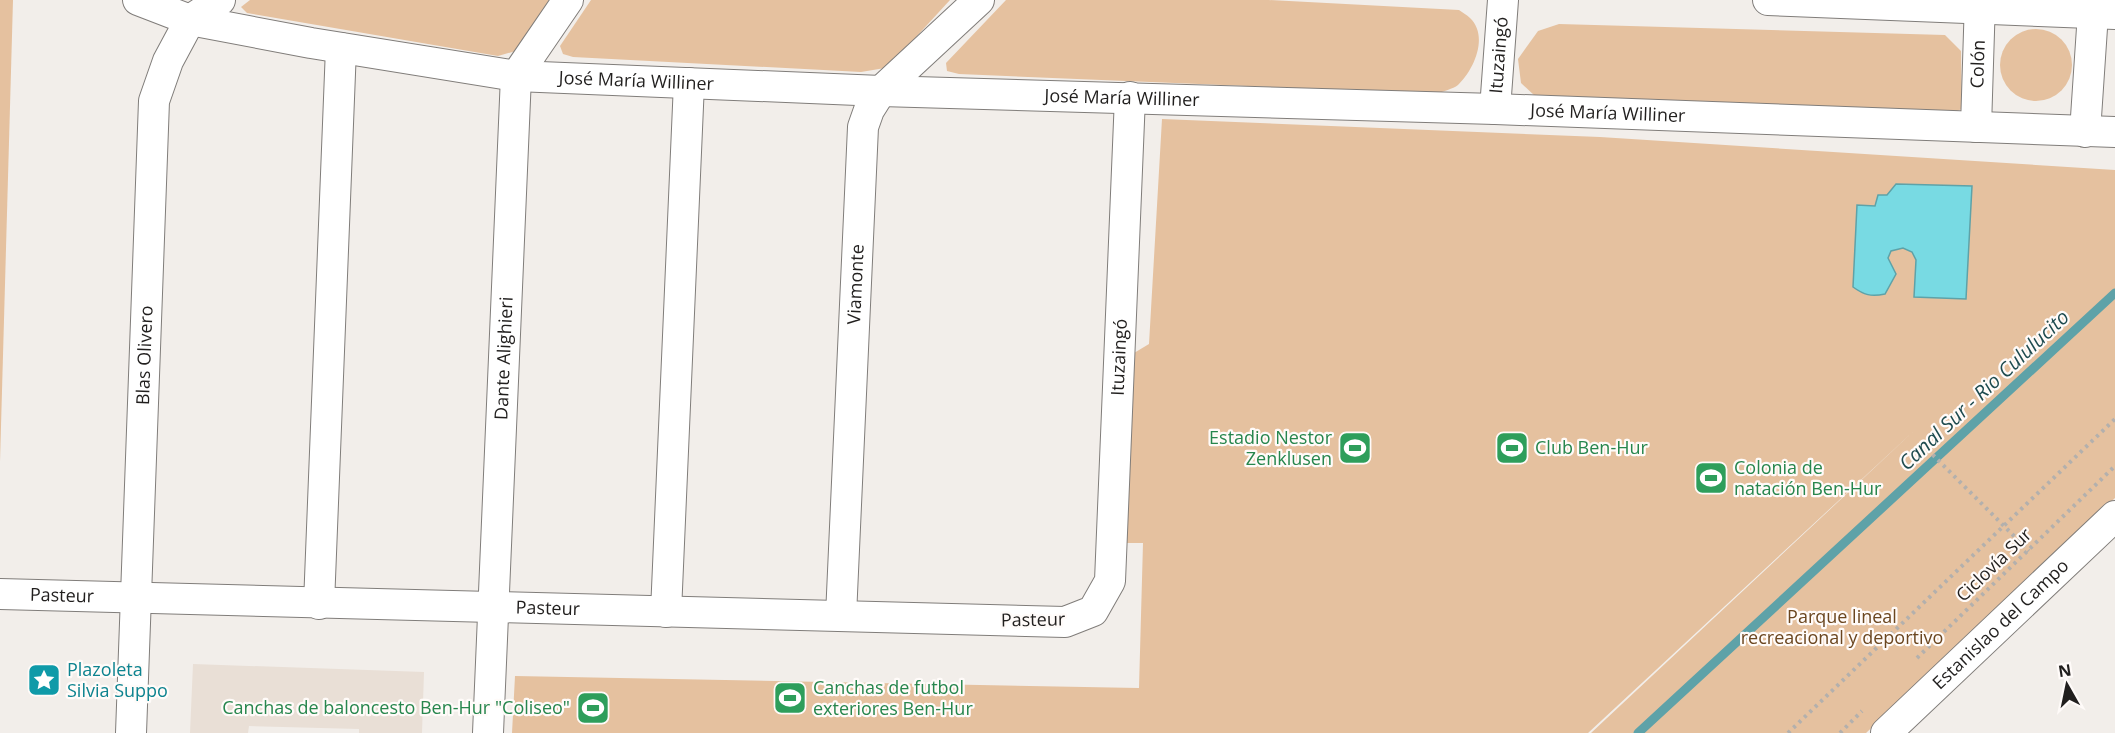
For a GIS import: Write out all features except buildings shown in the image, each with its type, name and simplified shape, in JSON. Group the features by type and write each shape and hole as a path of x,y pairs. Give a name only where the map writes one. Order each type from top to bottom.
{"street":[{"name":"José María Williner","path":"138,0 190,21 516,76 881,91 1495,109 2115,132"},
{"name":"Blas Olivero","path":"131,733 154,101 168,62 190,21 220,0"},
{"path":"516,76 568,0"},
{"name":"Viamonte","path":"841,616 863,127 869,110 881,91 979,0"},
{"name":"Ituzaingó","path":"1495,109 1503,0"},
{"path":"1768,0 1980,5 2104,14 2085,132"},
{"name":"Colón","path":"1976,127 1980,5"},
{"path":"319,604 342,48"},
{"name":"Dante Alighieri","path":"488,733 516,76"},
{"path":"666,612 689,83"},
{"name":"Ituzaingó","path":"1093,611 1110,581 1130,97"},
{"name":"Estanislao del Campo","path":"1886,733 2115,516"},
{"name":"Pasteur","path":"0,594 1065,622 1093,611"}],"path":[{"path":"1788,733 2115,419"},
{"path":"1922,444 2053,575"},
{"name":"Ciclovía Sur","path":"1917,658 2115,466"},
{"path":"1840,733 1865,708"}],"shaded area":[{"path":"193,664 424,672 422,733 359,733 359,729 249,726 248,733 190,733"}],"green space":[{"path":"0,0 13,0 0,462"},
{"path":"250,0 549,0 519,50 498,56 247,13 241,7"},
{"path":"591,0 950,0 893,62 885,68 861,72 573,57 563,54 560,46"},
{"path":"1006,0 1268,0 1459,10 1476,25 1479,43 1474,62 1464,79 1458,85 1436,94 959,74 947,71 946,63"},
{"path":"1559,24 1945,35 1961,51 1962,109 1949,114 1535,96 1521,83 1518,59 1538,31"},
{"path":"2036,29 2050,32 2062,39 2069,51 2072,65 2069,79 2062,91 2050,98 2036,101 2022,98 2010,91 2003,79 2000,65 2003,51 2010,39 2022,32"},
{"name":"Club Ben-Hur","path":"1162,119 1600,137 2115,170 2115,498 1866,733 1591,733 1917,428 1588,733 512,733 515,676 1139,688 1143,543 1122,543 1134,353 1149,344"}],"water":[{"path":"1896,184 1972,186 1966,299 1914,297 1916,260 1912,252 1903,248 1891,251 1888,258 1896,274 1885,294 1868,295 1853,287 1857,205 1875,206 1878,195 1887,195"}],"waterway":[{"name":"Canal Sur - Rio Cululucito","path":"1638,733 2115,293"}],"place":[{"name":"Estadio Nestor Zenklusen","path":"1355,448"},
{"name":"Club Ben-Hur","path":"1512,448"},
{"name":"Colonia de natación Ben-Hur","path":"1711,478"},
{"name":"Plazoleta Silvia Suppo","path":"44,680"},
{"name":"Canchas de futbol exteriores Ben-Hur","path":"790,698"},
{"name":"Canchas de baloncesto Ben-Hur \"Coliseo\"","path":"593,708"}],"park label":[{"name":"Parque lineal recreacional y deportivo","path":"1842,627"}]}
